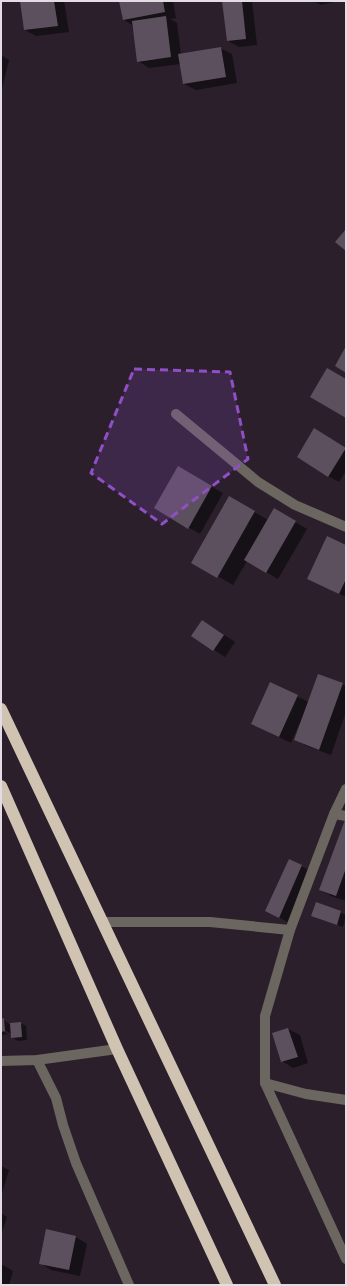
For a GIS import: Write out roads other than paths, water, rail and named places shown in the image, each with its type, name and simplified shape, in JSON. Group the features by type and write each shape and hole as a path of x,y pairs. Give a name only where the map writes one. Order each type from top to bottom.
{"highway":[{"path":"1,709 275,1285"},
{"path":"1,786 117,1049 227,1285"}],"street":[{"path":"176,414 258,482 295,505 346,527"},
{"path":"346,789 334,814 290,930 265,1016 265,1083 346,1259"},
{"path":"334,814 346,816"},
{"path":"102,922 210,922 290,930"},
{"path":"1,1061 36,1060 117,1049"},
{"path":"36,1060 56,1098 63,1125 76,1163 129,1285"},
{"path":"265,1083 306,1094 346,1100"}]}
